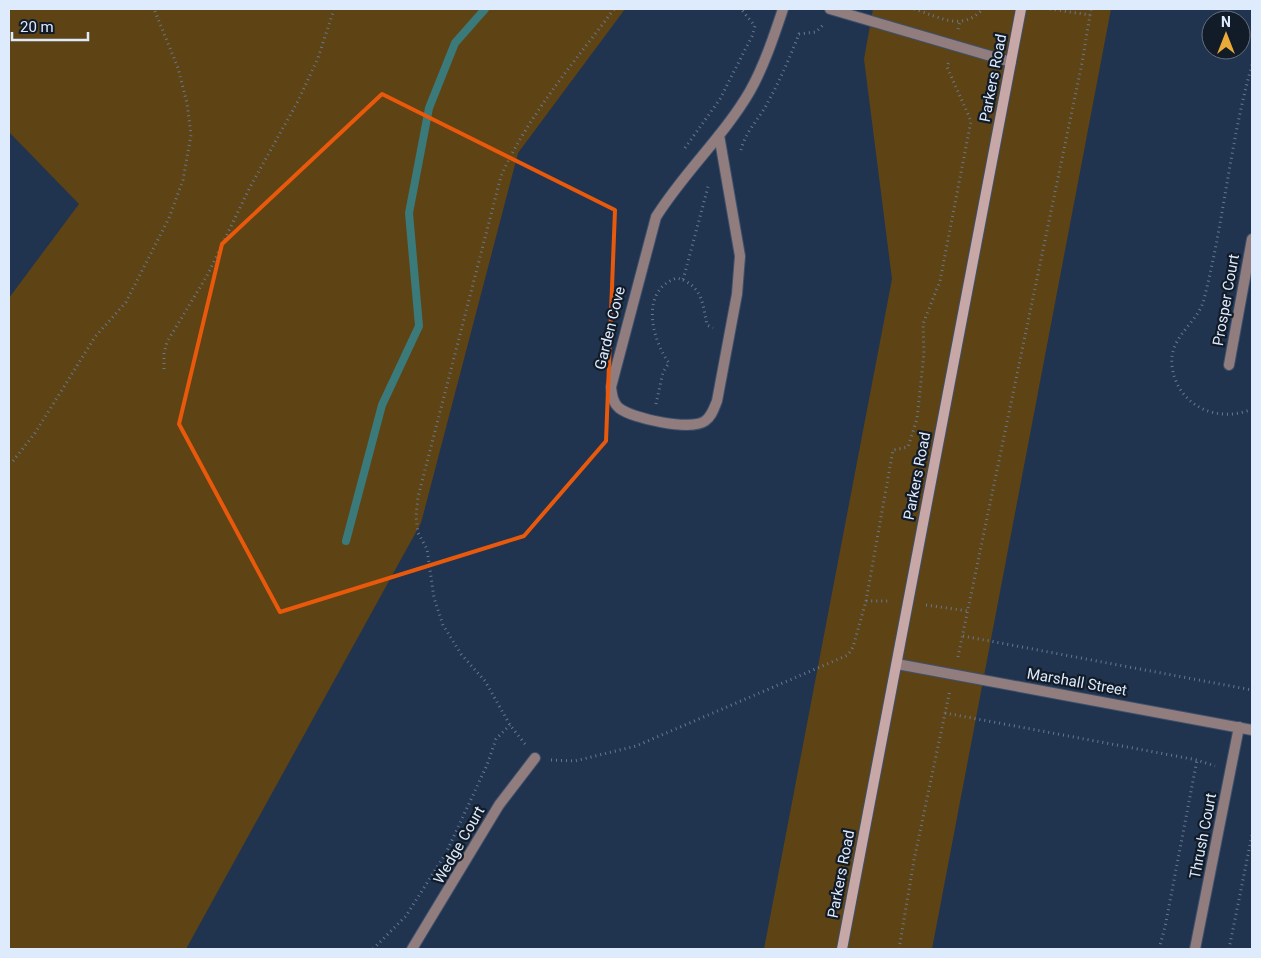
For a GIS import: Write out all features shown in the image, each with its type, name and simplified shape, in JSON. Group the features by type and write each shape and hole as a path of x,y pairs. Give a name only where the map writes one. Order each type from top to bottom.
{"main road":[{"name":"Parkers Road","path":"842,949 1021,9"}],"street":[{"name":"Garden Cove","path":"719,135 740,256 740,275 717,401 713,413 705,421 693,426 676,425 626,413 618,407 611,387 613,376 656,217 666,200 719,135 751,90 783,9"},
{"path":"828,13 954,45 1011,62"},
{"name":"Prosper Court","path":"1229,366 1252,239"},
{"name":"Marshall Street","path":"897,664 1252,730"},
{"name":"Thrush Court","path":"1195,949 1239,727"},
{"name":"Wedge Court","path":"412,949 499,805 535,758"}],"path":[{"path":"13,461 34,433 95,337 126,302 150,259 177,199 190,147 188,103 178,68 154,9"},
{"path":"164,369 164,353 167,342 208,274 249,189 298,101 318,58 334,9"},
{"path":"614,9 521,136 501,176 418,497 416,516 418,533 427,549 434,598 443,625 461,654 485,681 510,725 535,758 575,761 636,746 848,655 853,647 866,601 893,450 908,448 917,419 924,353 923,324 940,281 971,121 947,67 960,22"},
{"path":"698,162 687,155 685,145 720,99 755,26 741,9"},
{"path":"914,9 960,22 970,20 983,9"},
{"path":"1050,9 1090,16"},
{"path":"899,949 914,860 963,636 1091,9"},
{"path":"683,280 711,176 742,164 743,140 767,104 799,34 820,30 828,13"},
{"path":"1252,65 1204,301 1176,342 1172,357 1175,378 1186,397 1197,405 1223,416 1236,415 1252,409"},
{"path":"653,419 662,372 669,363 657,343 652,312 658,293 664,284 676,278 695,286 699,292 707,326 730,330"},
{"path":"866,601 908,603 968,611"},
{"path":"963,636 1252,690"},
{"path":"946,712 1197,760 1230,771"},
{"path":"373,949 406,916 433,871 446,854 481,779 496,739 510,725"},
{"path":"1158,949 1165,927 1197,760"},
{"path":"1229,949 1252,836"}],"highlighted area":[{"path":"382,94 615,210 606,441 524,536 280,612 179,424 222,244"}],"shaded area":[{"path":"9,9 625,9 518,153 421,523 186,949 9,949 9,298 79,204 9,132"},
{"path":"873,9 1111,9 932,949 764,949 892,279 864,59"}],"waterway":[{"path":"346,541 382,405 419,326 409,213 429,108 455,43 485,9"}]}
